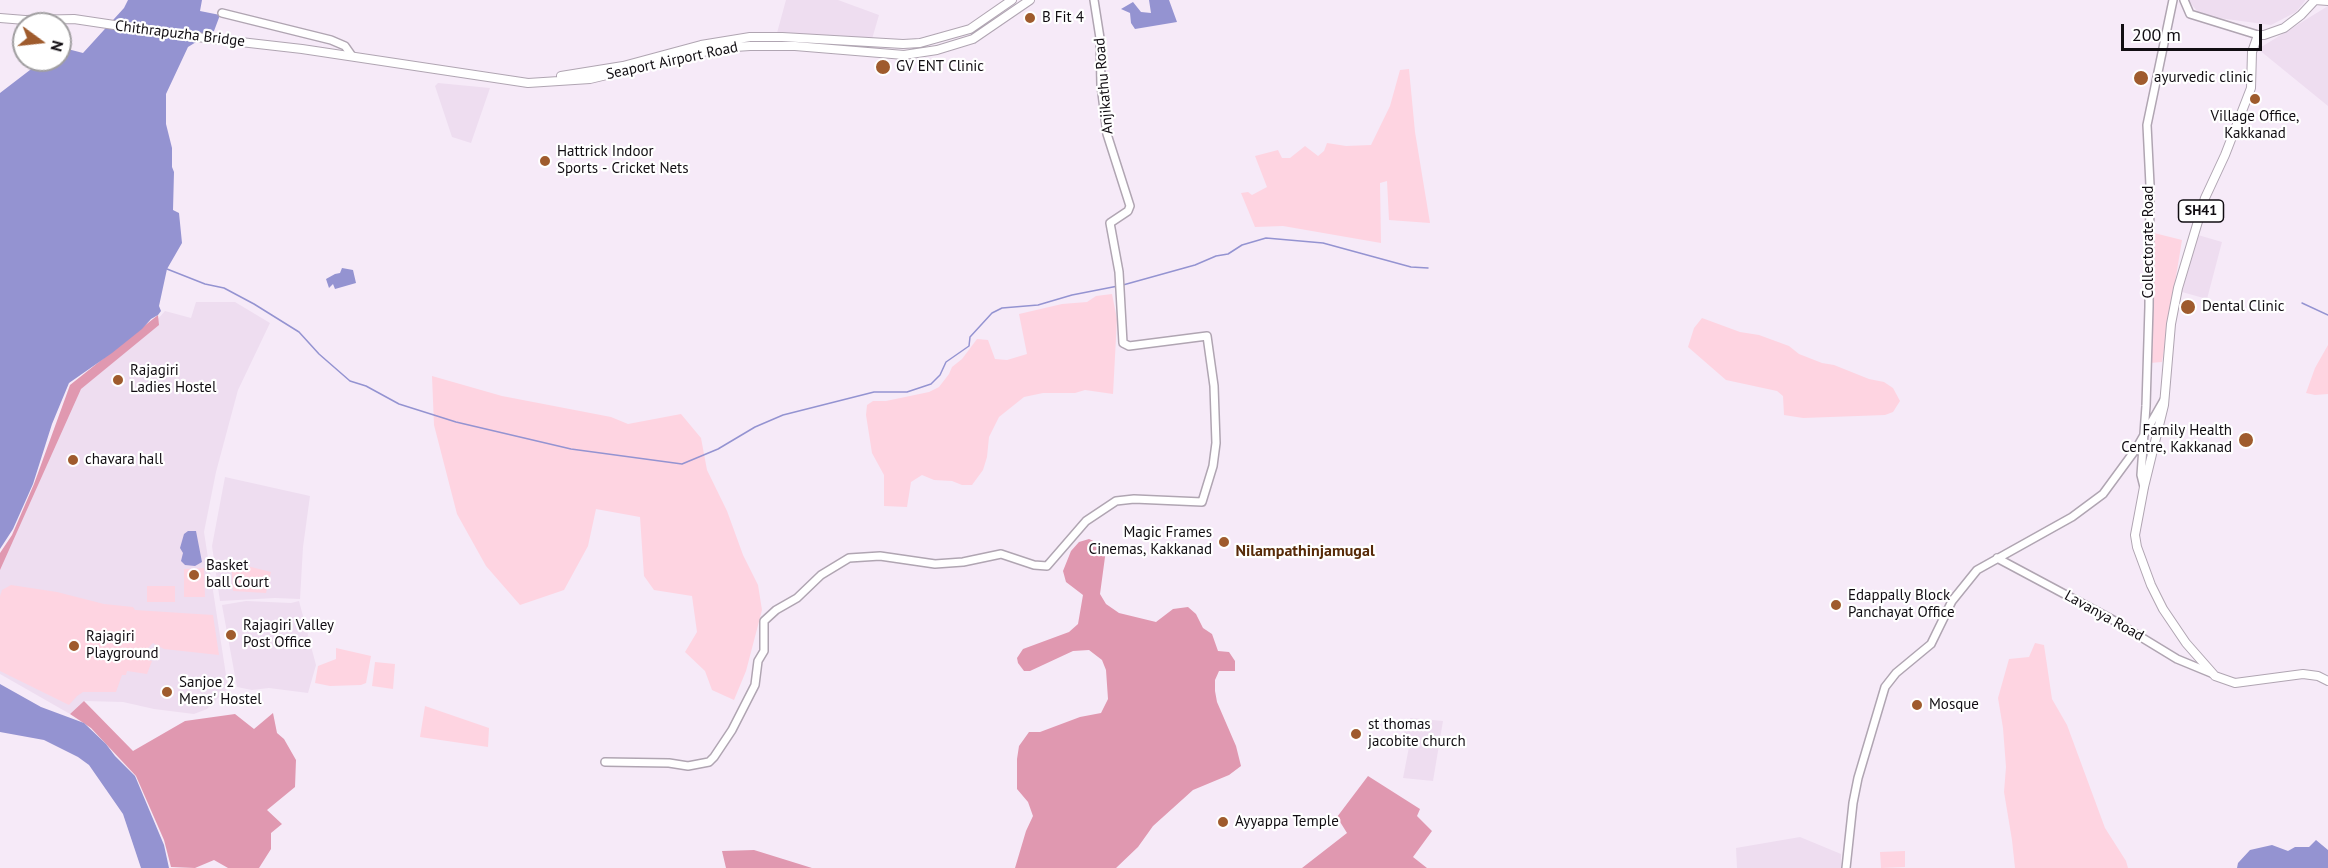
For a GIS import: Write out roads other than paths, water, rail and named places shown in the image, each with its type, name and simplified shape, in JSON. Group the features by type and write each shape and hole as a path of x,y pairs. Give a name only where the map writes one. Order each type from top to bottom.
{"main road":[{"path":"825,48 903,44 937,39 970,29 1012,0"},
{"name":"Seaport Airport Road","path":"287,47 512,81 554,82 590,79 720,48 782,45 904,55 957,46 990,28 1030,0"},
{"path":"2258,35 2284,28 2315,0 2328,1"},
{"name":"Chithrapuzha Bridge","path":"0,18 74,19 188,36 287,47"},
{"name":"SH41","path":"2211,673 2186,644 2163,609 2137,548 2136,521 2166,395 2171,324 2178,288 2205,198 2225,155 2251,88 2252,52 2258,35"},
{"path":"2211,673 2235,683 2303,674 2318,676 2328,681"}],"street":[{"name":"Anjikathu Road","path":"605,762 669,763 687,766 709,762 732,730 755,685 758,661 764,651 764,621 776,609 797,598 821,574 849,558 873,555 935,564 963,562 1001,554 1047,566 1086,521 1116,501 1134,499 1202,502 1213,466 1216,442 1214,386 1207,336 1129,346 1124,343 1119,272 1110,223 1128,211 1130,206 1107,134 1101,85 1100,38 1094,0"},
{"name":"Collectorate Road","path":"2144,487 2141,475 2149,307 2150,185 2147,125 2157,88 2173,0"},
{"path":"2184,0 2190,14 2258,35"},
{"path":"222,13 331,40 345,45 351,56"},
{"path":"1846,868 1858,778 1885,687 1896,673 1931,644 1952,601 1977,570 2072,517 2088,506 2113,481 2144,437 2166,395"},
{"name":"Lavanya Road","path":"1997,558 2113,620 2177,658 2211,673"}],"water":[{"path":"128,0 202,0 200,11 220,15 214,31 188,47 166,94 166,124 172,148 174,172 173,210 179,213 182,243 167,269 159,306 161,311 158,315 112,353 69,383 52,424 33,484 13,529 0,549 0,93 27,72 72,72 72,50 83,53 124,8"},
{"path":"1149,0 1169,0 1177,22 1135,29 1131,23 1130,13 1121,9 1133,2 1141,12 1151,13"},
{"path":"342,268 353,270 356,283 335,289 333,284 329,288 326,279 340,273"},
{"path":"188,531 196,531 202,562 195,566 185,565 181,561 183,553 180,548 184,534"},
{"path":"0,684 41,707 84,723 106,744 135,776 164,845 169,868 141,868 123,814 89,765 44,740 0,732"},
{"path":"2316,840 2328,850 2328,868 2237,868 2238,863 2250,850 2272,845 2288,851 2295,847 2309,847"}],"waterway":[{"path":"1123,285 1195,265 1216,256 1228,254 1242,245 1266,238 1323,243 1411,267 1428,268"},
{"path":"167,269 205,284 224,288 254,304 299,332 319,354 350,381 366,386 399,404 456,422 571,449 682,464 718,449 755,427 783,415 874,392 907,392 931,384 940,375 946,362 969,346 970,337 992,313 1002,308 1038,305 1072,295 1118,286"},
{"path":"2302,303 2328,315"}],"place":[{"name":"B Fit 4","path":"1030,18"},
{"name":"GV ENT Clinic","path":"883,67"},
{"name":"ayurvedic clinic","path":"2141,78"},
{"name":"Village Office, Kakkanad","path":"2255,99"},
{"name":"Hattrick Indoor Sports - Cricket Nets","path":"545,161"},
{"name":"Dental Clinic","path":"2188,307"},
{"name":"Rajagiri Ladies Hostel","path":"118,380"},
{"name":"Family Health Centre, Kakkanad","path":"2246,440"},
{"name":"chavara hall","path":"73,460"},
{"name":"Magic Frames Cinemas, Kakkanad","path":"1224,542"},
{"name":"Basket ball Court","path":"194,575"},
{"name":"Edappally Block Panchayat Office","path":"1836,605"},
{"name":"Rajagiri Valley Post Office","path":"231,635"},
{"name":"Rajagiri Playground","path":"74,646"},
{"name":"Sanjoe 2 Mens' Hostel","path":"167,692"},
{"name":"Mosque","path":"1917,705"},
{"name":"st thomas jacobite church","path":"1356,734"},
{"name":"Ayyappa Temple","path":"1223,822"}],"district":[{"name":"Nilampathinjamugal","path":"1305,551"}]}
